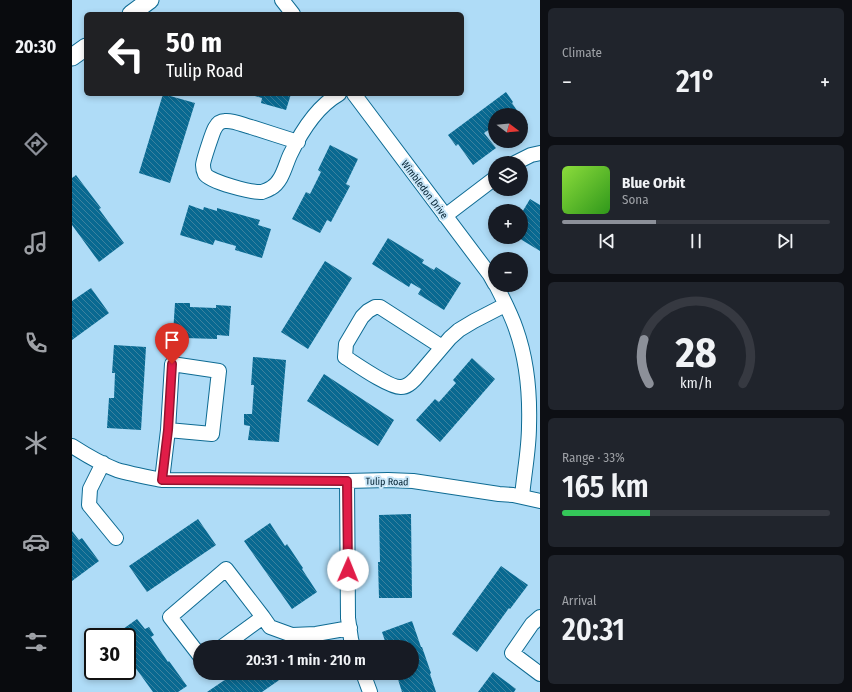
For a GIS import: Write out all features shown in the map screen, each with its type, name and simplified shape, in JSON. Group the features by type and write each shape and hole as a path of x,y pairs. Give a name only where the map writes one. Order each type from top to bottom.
{"main road":[{"path":"134,12 150,0"},
{"path":"72,57 84,48"}],"street":[{"path":"282,0 291,12"},
{"path":"298,142 236,123 224,121 219,123 214,129 202,166 205,174 221,183 250,191 262,192 272,188 278,183 298,142 302,133 315,114 335,96"},
{"name":"Wimbledon Drive","path":"356,96 488,272"},
{"path":"528,156 540,153"},
{"path":"446,216 488,183"},
{"name":"Wimbledon Drive","path":"499,292 513,321 521,346 530,402 528,453 522,497"},
{"path":"442,347 380,307 375,307 368,310 362,317 346,344 345,357 390,384 401,387 409,384 415,379 450,338 459,330 505,305"},
{"path":"162,480 168,430 172,364 218,370 212,434 168,430"},
{"name":"Tulip Road","path":"72,446 116,470 162,480 413,481 540,501"},
{"path":"103,463 90,489 89,505 116,538"},
{"path":"347,481 347,586 348,618 352,640"},
{"path":"193,647 170,617 226,569 270,628 292,636 316,634 350,628"},
{"path":"232,640 263,617"},
{"path":"540,618 532,624 512,653 540,674"},
{"path":"366,680 370,692"}],"building":[{"path":"506,92 513,102 512,103 515,108 488,108 488,130 484,133 488,138 488,148 496,148 473,165 458,144 456,146 448,135"},
{"path":"162,96 170,96 195,103 170,183 139,173"},
{"path":"255,96 290,96 286,110 261,103 262,98"},
{"path":"330,145 358,159 346,184 350,186 331,222 327,220 320,233 292,219 306,192 310,194 321,172 318,170"},
{"path":"76,175 101,208 99,209 124,243 99,262 72,225 72,178"},
{"path":"530,199 540,205 540,251 528,244 527,204"},
{"path":"189,205 203,210 204,207 217,211 217,208 260,220 258,225 271,229 262,258 235,250 236,246 215,240 213,245 180,235"},
{"path":"388,238 424,260 422,263 434,270 436,267 461,283 444,310 418,294 421,289 411,283 409,287 372,264"},
{"path":"325,261 352,278 308,349 281,332"},
{"path":"91,288 109,313 72,340 72,301"},
{"path":"175,303 190,303 190,307 216,308 216,305 231,306 229,336 217,335 217,339 184,338 185,334 173,333"},
{"path":"114,345 146,347 141,430 107,428 109,398 114,398 115,373 112,373"},
{"path":"253,357 286,360 279,442 248,440 250,426 244,425 244,414 252,414 254,385 251,385"},
{"path":"472,358 495,379 440,442 416,420 435,399 439,402 456,383 453,380"},
{"path":"324,374 394,420 378,446 307,401"},
{"path":"411,514 412,598 379,598 379,515"},
{"path":"198,519 216,545 147,592 129,566"},
{"path":"270,523 285,546 287,544 317,592 292,609 244,541"},
{"path":"72,531 79,540 82,538 99,561 72,581"},
{"path":"501,566 528,585 477,652 452,634"},
{"path":"137,619 145,629 149,627 154,635 151,637 187,686 178,692 153,692 136,668 136,628 124,628"},
{"path":"412,621 419,640 385,640 382,632"},
{"path":"419,641 431,673 430,674 436,692 402,692 398,680 419,680"},
{"path":"493,672 516,689 514,692 478,692"},
{"path":"225,680 279,680 262,692 207,692"}],"route":[{"path":"172,364 168,430 162,480 347,481 348,570"}]}
